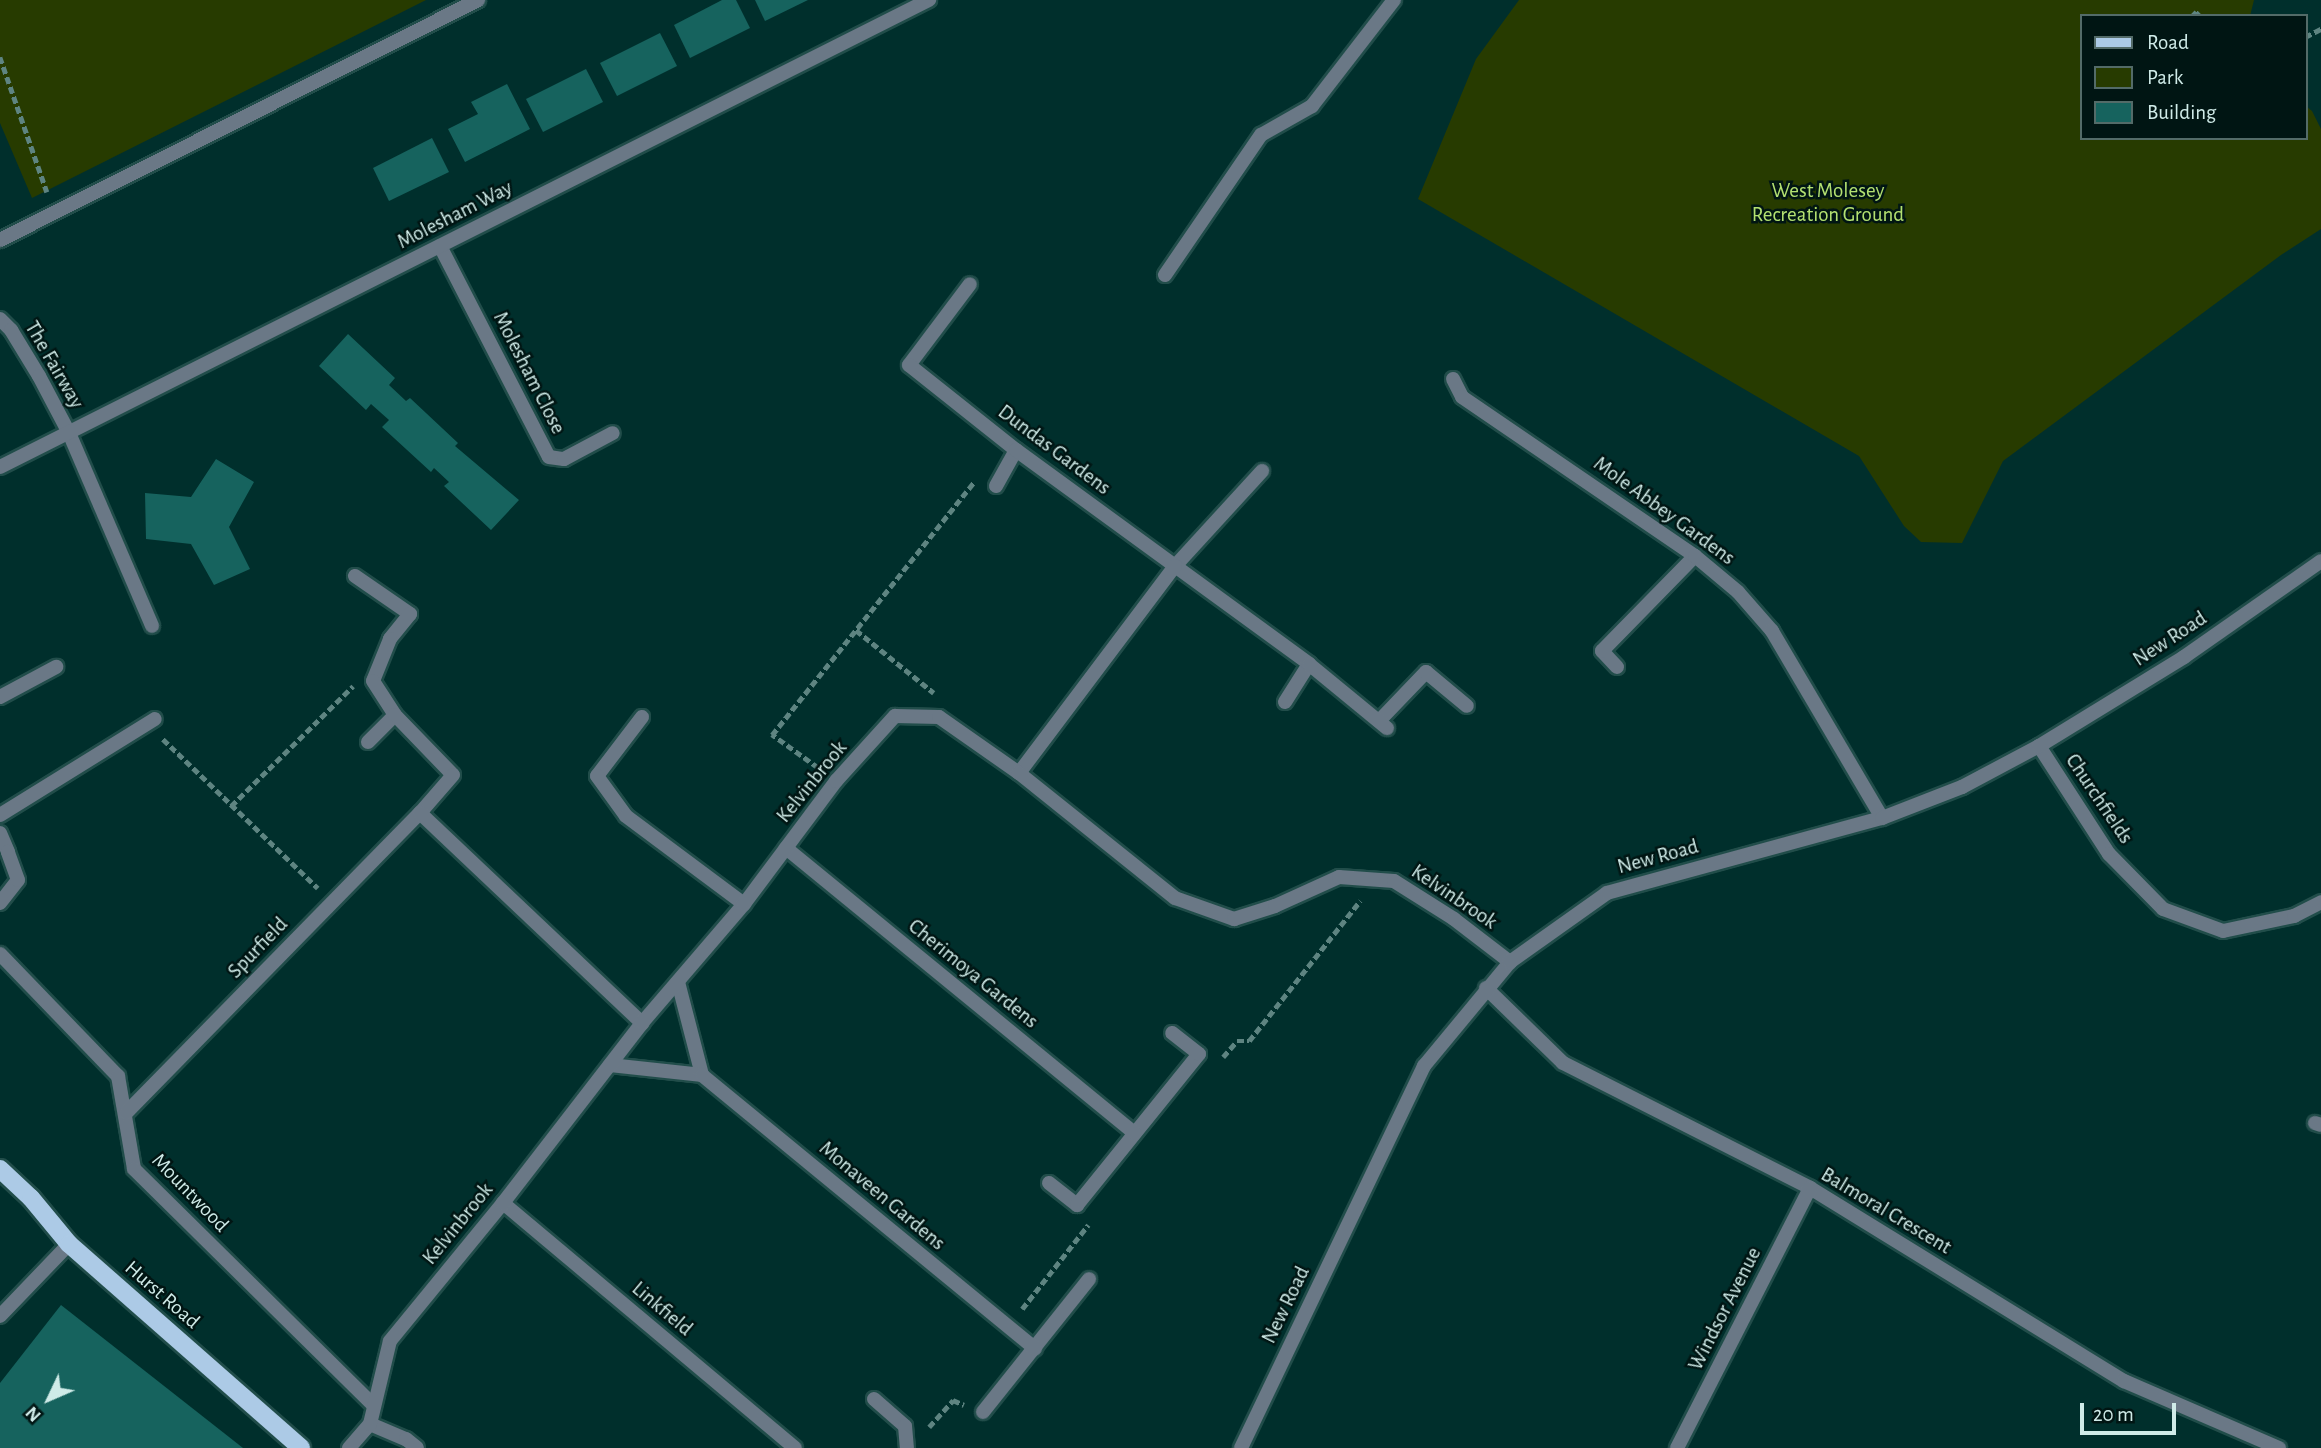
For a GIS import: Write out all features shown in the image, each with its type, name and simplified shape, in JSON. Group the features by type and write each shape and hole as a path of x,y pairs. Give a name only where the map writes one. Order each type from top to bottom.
{"main road":[{"name":"Hurst Road","path":"0,1169 30,1198 69,1244 301,1448"}],"street":[{"path":"0,240 478,0"},
{"name":"Molesham Way","path":"0,467 929,0"},
{"path":"1165,275 1261,135 1312,106 1394,0"},
{"name":"Molesham Close","path":"440,246 549,457 564,459 613,433"},
{"name":"Dundas Gardens","path":"970,284 909,365 1016,450 1309,664 1383,725 1426,672 1467,706"},
{"name":"The Fairway","path":"0,319 11,330 39,376 69,433 152,626"},
{"name":"Mole Abbey Gardens","path":"1453,379 1462,397 1695,556 1738,592 1772,631 1882,818"},
{"path":"996,486 1016,450"},
{"path":"1019,774 1175,566 1262,471"},
{"path":"1617,667 1602,651 1695,556"},
{"name":"New Road","path":"1241,1448 1424,1066 1510,962 1607,893 1882,818 1962,787 2039,746 2184,657 2321,561"},
{"path":"355,576 411,614 390,639 373,681"},
{"path":"1285,702 1309,664"},
{"path":"0,698 56,667"},
{"name":"Spurfield","path":"126,1113 420,813 453,775 395,715 373,681"},
{"path":"368,742 395,715"},
{"name":"Kelvinbrook","path":"370,1423 372,1404 390,1341 503,1203 642,1023 744,904 836,781 895,716 939,717 1019,774 1175,898 1234,919 1275,906 1339,877 1394,881 1454,919 1510,962"},
{"path":"642,718 597,776 626,816 744,904"},
{"path":"0,815 151,721"},
{"name":"Churchfields","path":"2039,746 2109,854 2163,909 2223,931 2319,908"},
{"path":"420,813 642,1023"},
{"path":"0,833 18,880 0,903"},
{"name":"Cherimoya Gardens","path":"786,848 1134,1133"},
{"name":"Mountwood","path":"0,954 118,1076 134,1169 372,1404"},
{"path":"610,1065 702,1074 678,982"},
{"name":"Balmoral Crescent","path":"1486,988 1563,1063 1810,1188 2124,1381 2279,1448"},
{"path":"1049,1183 1077,1205 1199,1054 1172,1033"},
{"name":"Monaveen Gardens","path":"702,1074 1035,1349"},
{"name":"Windsor Avenue","path":"1678,1448 1810,1188"},
{"name":"Linkfield","path":"503,1203 795,1448"},
{"path":"0,1317 69,1244"},
{"path":"983,1412 1089,1279"},
{"path":"874,1399 905,1426 906,1448"},
{"path":"349,1448 370,1423 406,1439 417,1448"}],"path":[{"path":"0,57 44,178 51,213"},
{"path":"836,781 772,735 978,477 996,486"},
{"path":"856,631 944,701 939,717"},
{"path":"231,806 358,681 373,681"},
{"path":"151,721 231,806 332,902"},
{"path":"927,1429 953,1401 983,1412"}],"green space":[{"path":"0,0 426,0 32,198 0,123"},
{"name":"West Molesey Recreation Ground","path":"1519,0 2254,0 2250,14 2080,14 2080,140 2307,140 2307,107 2321,129 2321,229 2281,255 2003,461 1962,543 1921,542 1904,526 1859,456 1418,199 1476,59"}],"building":[{"path":"722,0 736,0 750,28 690,58 674,25"},
{"path":"755,0 808,0 765,21"},
{"path":"660,33 677,66 617,96 600,63"},
{"path":"586,69 603,102 543,132 526,99"},
{"path":"507,84 530,129 465,162 448,129 478,114 471,102"},
{"path":"432,138 449,172 389,201 373,168"},
{"path":"348,334 395,378 389,385 406,401 410,398 458,443 455,446 519,500 491,530 444,486 449,482 434,468 431,472 382,427 389,420 371,404 366,410 319,366"},
{"path":"216,459 254,482 229,527 250,569 214,585 191,544 146,539 145,493 191,497"},
{"path":"61,1305 243,1448 0,1448 0,1383"}]}
